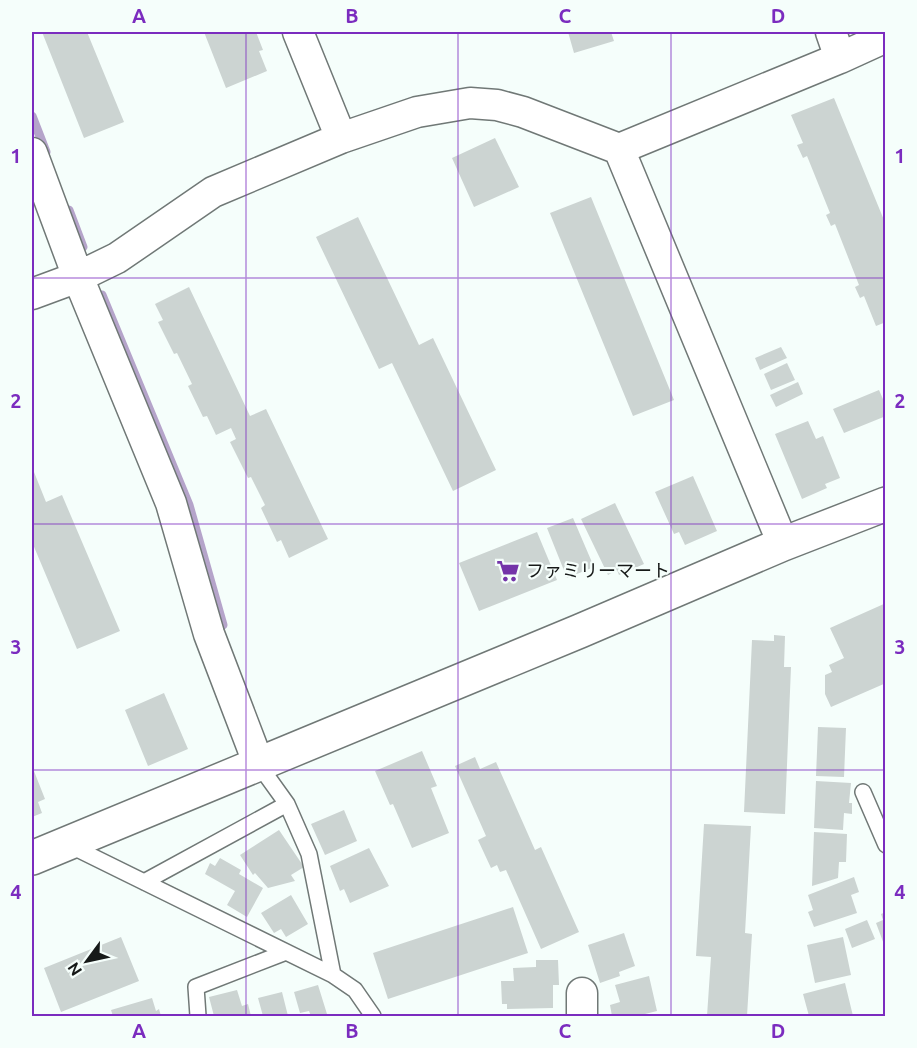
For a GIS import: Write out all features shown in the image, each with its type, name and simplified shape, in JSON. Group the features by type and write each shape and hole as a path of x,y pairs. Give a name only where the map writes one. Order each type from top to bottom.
{"street":[{"path":"298,32 341,138"},
{"path":"619,149 836,45 885,37"},
{"path":"32,294 117,258 213,192 341,138 417,112 470,103 497,105 524,112 619,149 783,544"},
{"path":"32,153 78,276 171,503 209,634 259,765"},
{"path":"32,858 783,544 885,504"}],"lane":[{"path":"259,765 287,804 309,854 333,975"},
{"path":"863,792 885,845"},
{"path":"144,882 287,804"},
{"path":"67,844 333,975 355,990 373,1017"},
{"path":"198,1017 196,987 286,952"}],"building":[{"path":"42,32 87,32 124,122 84,138"},
{"path":"204,32 256,32 263,50 259,51 267,71 226,88"},
{"path":"568,32 611,32 614,41 574,53"},
{"path":"834,98 886,225 886,322 876,326 864,296 860,298 855,287 859,285 835,224 831,226 826,215 830,213 807,156 803,158 797,145 803,143 791,115"},
{"path":"495,138 519,187 474,207 452,158"},
{"path":"591,197 674,400 633,416 550,213"},
{"path":"358,217 419,345 433,338 496,470 453,491 392,363 379,369 316,237"},
{"path":"189,287 250,416 266,409 328,539 289,558 281,540 277,542 261,508 265,505 230,442 236,439 231,428 216,435 207,416 203,417 188,386 192,384 158,322 163,320 155,304"},
{"path":"781,347 787,358 760,370 755,358"},
{"path":"787,363 795,380 771,390 764,374"},
{"path":"798,382 803,394 776,407 770,395"},
{"path":"879,390 886,406 886,416 844,433 833,409"},
{"path":"808,421 816,439 823,436 840,478 825,484 827,488 802,499 775,434"},
{"path":"32,467 46,502 62,495 120,631 77,649 32,542"},
{"path":"693,476 717,531 685,545 679,532 674,534 655,492"},
{"path":"615,503 644,564 619,575 617,570 608,575 581,519"},
{"path":"573,518 594,567 567,578 547,528"},
{"name":"ファミリーマート","path":"537,532 557,580 479,611 459,563"},
{"path":"886,603 886,683 831,707 825,694 825,675 832,672 829,665 844,658 830,628"},
{"path":"774,635 785,636 784,667 791,667 785,814 744,812 752,640 774,641"},
{"path":"164,693 188,749 148,766 125,710"},
{"path":"818,727 846,728 844,777 816,776"},
{"path":"422,751 437,786 431,788 449,833 412,848 393,804 390,805 375,771"},
{"path":"475,757 480,769 496,762 535,850 541,847 579,932 541,949 506,870 500,872 497,865 491,868 478,840 486,836 455,766"},
{"path":"32,766 45,799 38,802 42,813 32,817"},
{"path":"816,781 851,783 849,803 852,803 852,814 844,813 843,830 814,828"},
{"path":"344,810 357,841 325,855 311,824"},
{"path":"704,824 751,826 745,933 752,934 747,1016 707,1016 711,957 696,956"},
{"path":"279,830 304,867 291,875 295,881 268,888 255,873 253,875 240,855"},
{"path":"814,832 847,834 846,862 839,862 838,878 812,886"},
{"path":"369,848 389,886 350,903 344,889 340,891 330,866"},
{"path":"220,858 241,870 239,874 263,888 247,917 227,905 235,891 205,874 210,863 215,866"},
{"path":"854,877 859,892 851,895 857,913 814,927 808,912 813,910 808,895"},
{"path":"291,895 308,924 286,937 281,929 274,933 261,913"},
{"path":"513,907 528,953 388,999 373,953"},
{"path":"886,912 885,947 876,923 883,920 881,914"},
{"path":"867,920 875,939 852,948 845,929"},
{"path":"624,933 635,966 619,972 620,976 600,983 588,945"},
{"path":"121,937 139,981 61,1012 44,968"},
{"path":"843,937 851,975 815,983 807,945"},
{"path":"536,960 558,960 559,985 553,985 553,1008 507,1009 507,1004 502,1004 501,981 514,981 513,968 536,967"},
{"path":"649,976 657,1011 637,1016 612,1016 610,1005 620,1002 615,985"},
{"path":"845,983 853,1016 809,1016 803,994"},
{"path":"318,985 327,1014 311,1016 309,1011 300,1013 294,992"},
{"path":"237,990 242,1006 248,1004 251,1016 214,1016 209,997"},
{"path":"282,992 288,1016 263,1016 258,998"},
{"path":"152,998 156,1011 159,1009 161,1016 113,1016 111,1010"}],"waterway":[{"path":"32,116 46,152"},
{"path":"69,210 83,247"},
{"path":"102,295 189,505 223,625"}],"place":[{"name":"ファミリーマート","path":"508,571"}]}
